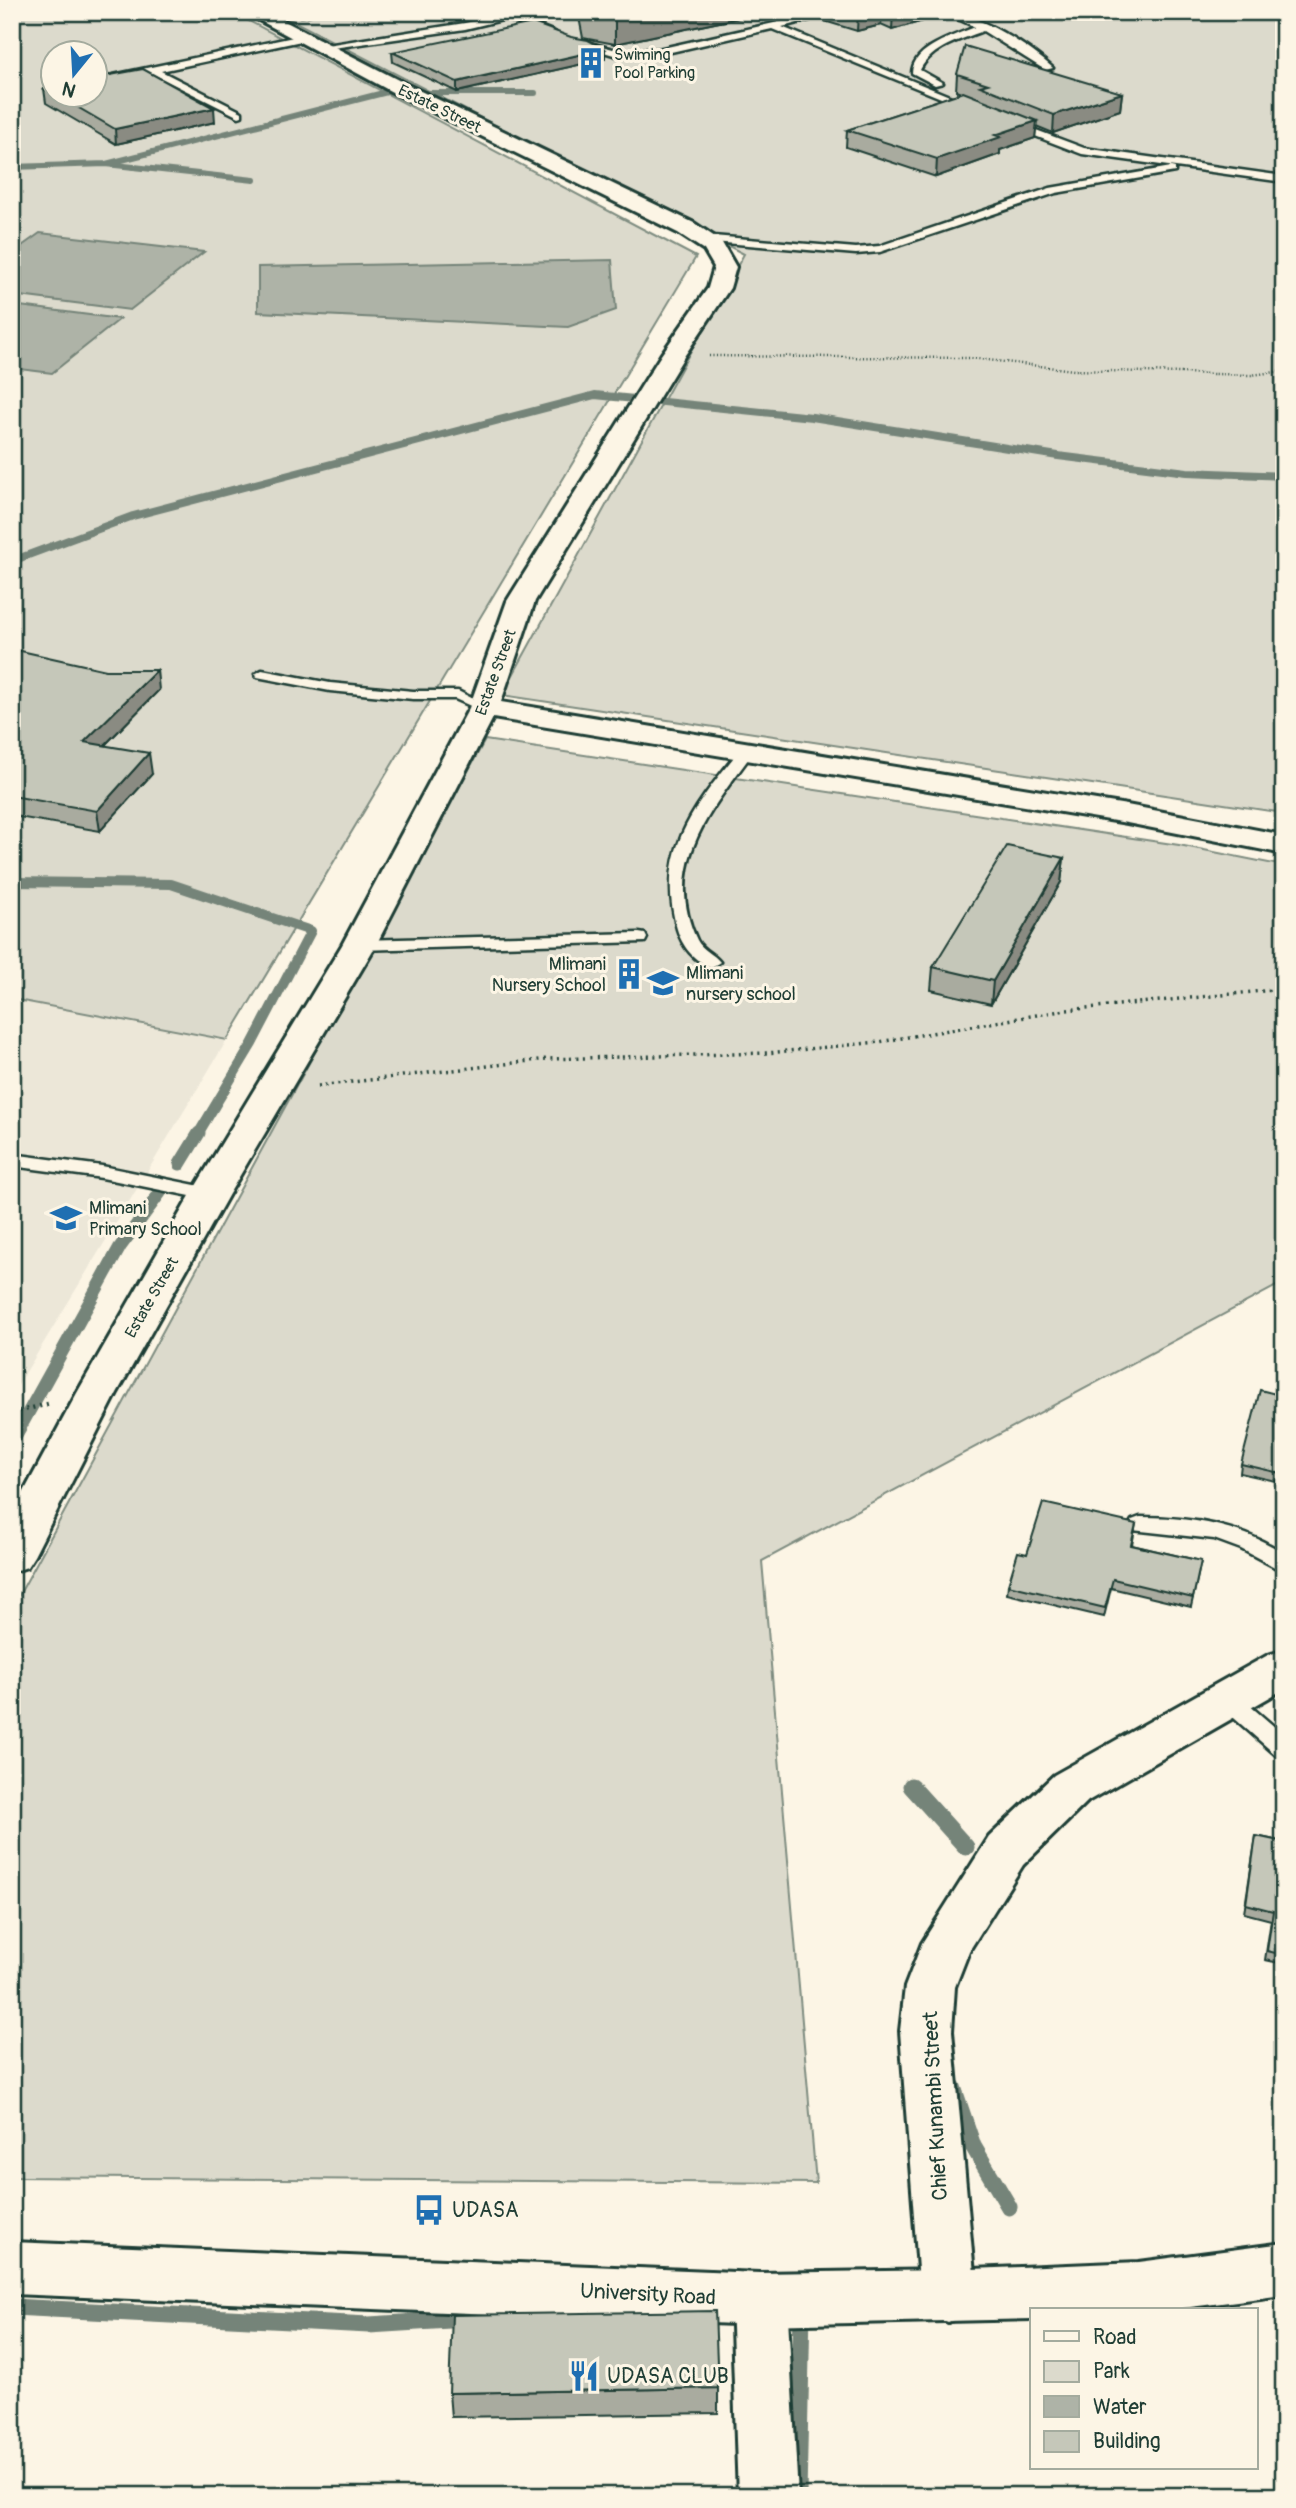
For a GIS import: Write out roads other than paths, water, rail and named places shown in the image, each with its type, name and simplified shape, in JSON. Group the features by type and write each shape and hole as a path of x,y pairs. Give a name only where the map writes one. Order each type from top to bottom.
{"street":[{"name":"Estate Street","path":"12,1556 96,1393 210,1194 359,944 484,708 521,601 673,355 719,288 725,267 713,246 701,238 253,12"},
{"path":"484,708 1127,814 1284,845"},
{"name":"Chief Kunambi Street","path":"948,2296 926,2031 930,1987 947,1943 1006,1852 1072,1788 1284,1667"},
{"name":"University Road","path":"12,2268 759,2299 948,2296 1139,2288 1284,2269"},
{"path":"759,2299 768,2496"}],"lane":[{"path":"108,79 151,69 311,43 465,26 500,14 522,12"},
{"path":"568,39 617,54 636,54 836,12"},
{"path":"948,12 984,27 1020,47 1048,68"},
{"path":"500,14 555,34"},
{"path":"774,27 982,112"},
{"path":"947,98 965,95 915,71 918,61 932,50 984,27"},
{"path":"151,69 239,114"},
{"path":"1006,122 1082,151 1284,179"},
{"path":"701,238 799,244 856,251 880,249 1054,190 1128,176 1168,172 1181,166"},
{"path":"262,674 330,687 413,695 458,695 484,708"},
{"path":"712,962 692,945 676,905 677,872 684,846 701,815 713,794 746,751"},
{"path":"359,944 639,937"},
{"path":"12,1160 102,1172 210,1194"},
{"path":"1140,1525 1204,1527 1236,1536 1284,1564"},
{"path":"1226,1699 1284,1749"}],"water":[{"path":"40,233 204,252 130,310 12,295 12,253"},
{"path":"612,260 616,310 568,327 258,312 258,267"},
{"path":"12,305 120,319 52,373 12,368"}],"waterway":[{"path":"106,164 391,91"},
{"path":"421,93 535,93"},
{"path":"12,167 106,164"},
{"path":"106,164 254,180"},
{"path":"12,561 133,516 595,395 812,417 1058,456 1187,472 1284,476"},
{"path":"12,882 171,884 311,931 252,1044 198,1134"},
{"path":"180,1164 199,1133"},
{"path":"12,1442 120,1247 160,1193"},
{"path":"911,1786 966,1847"},
{"path":"953,2087 973,2146 1009,2207"},
{"path":"12,2307 369,2325 466,2319"},
{"path":"798,2496 802,2309"}],"place":[{"name":"Swiming Pool Parking","path":"591,63"},
{"name":"Mlimani Nursery School","path":"629,974"},
{"name":"Mlimani nursery school","path":"663,983"},
{"name":"Mlimani Primary School","path":"66,1218"},
{"name":"UDASA","path":"429,2210"},
{"name":"UDASA CLUB","path":"584,2376"}]}
